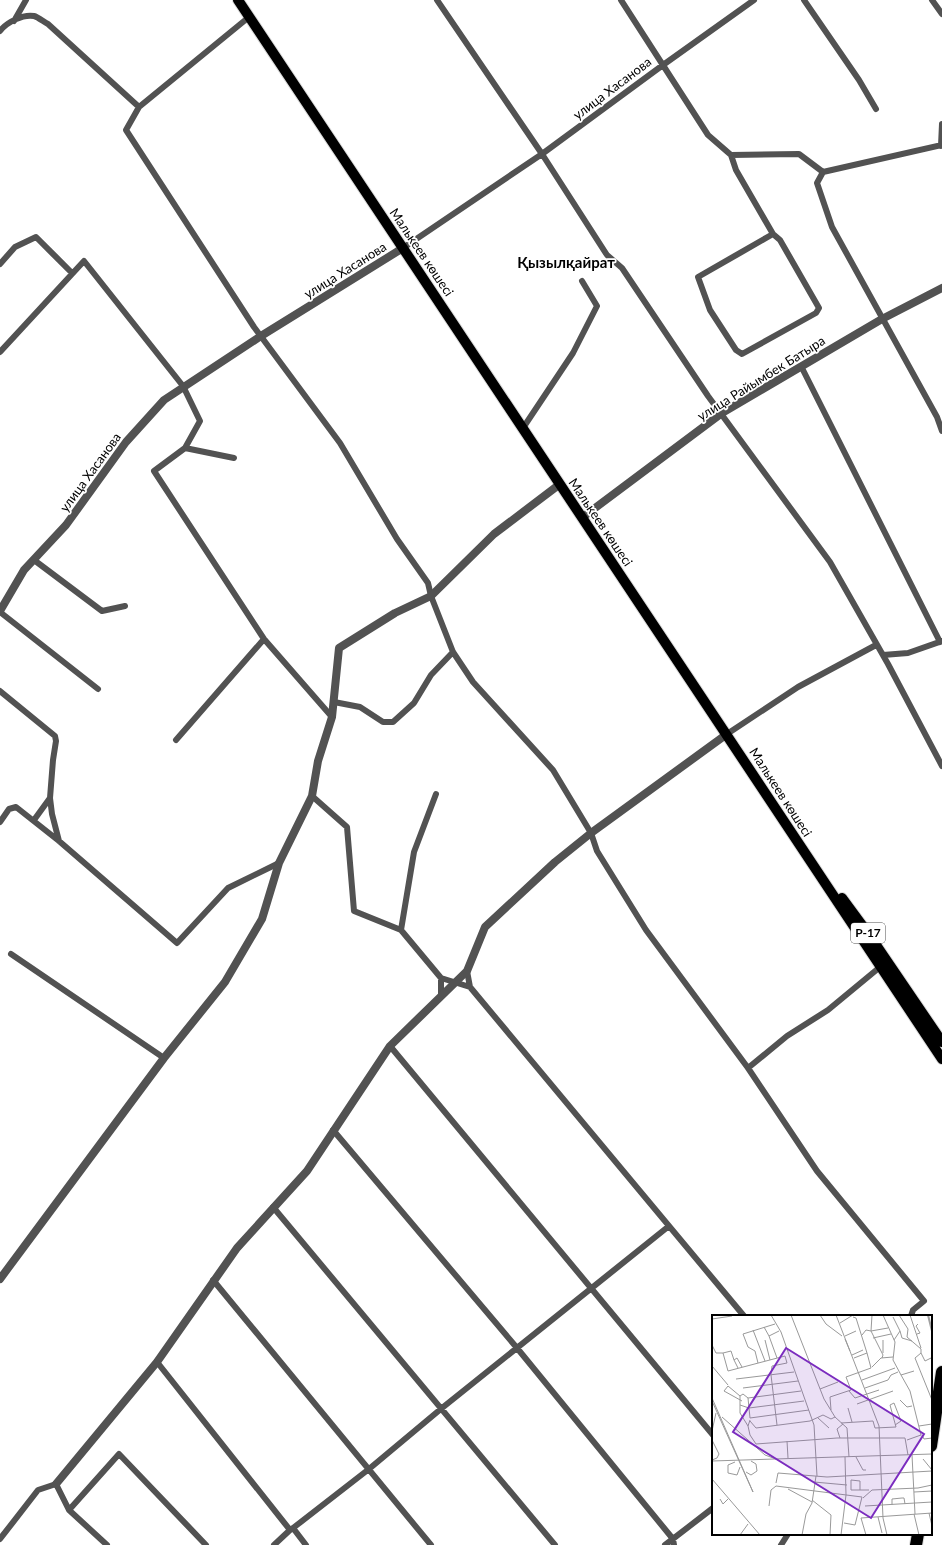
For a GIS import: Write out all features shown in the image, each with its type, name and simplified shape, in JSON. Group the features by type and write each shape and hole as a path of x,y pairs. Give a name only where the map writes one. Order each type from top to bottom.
{"highway":[{"path":"932,1439 942,1372"},
{"path":"916,1545 918,1535"}],"main road":[{"name":"Малькеев көшесі","path":"238,0 942,1059"},
{"name":"P-17","path":"789,828 870,936 942,1042"}],"street":[{"path":"14,21 26,0"},
{"path":"438,0 542,154 607,255 622,268 722,413 830,562 883,655 942,766"},
{"path":"622,0 708,135 731,155 736,170 772,234 780,240 819,308 816,314 742,354 736,350 710,310 698,277 772,234"},
{"name":"улица Хасанова","path":"0,612 24,570 66,525 126,442 164,400 183,386 261,336 403,248 542,154 663,64 754,0"},
{"path":"804,0 859,80 876,109"},
{"path":"932,0 942,14"},
{"path":"0,31 3,26 22,16 34,16 48,24 139,107"},
{"path":"249,18 139,107 126,130 261,336 340,443 397,539 428,583 431,596 453,652 473,682 554,770 591,833 597,851 646,930 748,1068 817,1171 924,1301 913,1310 911,1315"},
{"path":"942,124 941,146 823,172 817,183 832,228 937,417 942,431"},
{"path":"731,155 799,154 823,172"},
{"path":"0,264 15,247 36,237 72,274"},
{"path":"0,352 84,261 183,386 200,421 185,448 154,471 264,639 332,718"},
{"path":"523,428 573,353 597,306 582,281"},
{"name":"улица Райымбек Батыра","path":"583,517 722,413 882,319 942,288"},
{"path":"801,366 941,641 908,653 883,655"},
{"path":"185,448 234,458"},
{"path":"0,1279 164,1058 225,982 262,919 279,863 312,796 318,761 332,718 339,648 395,612 431,596 494,534 560,484"},
{"path":"34,560 102,611 125,606"},
{"path":"0,612 98,689"},
{"path":"176,740 264,639"},
{"path":"0,1539 38,1490 56,1484 157,1362 213,1280 237,1248 307,1171 390,1046 467,971 485,927 555,862 591,833 727,734 798,687 876,645"},
{"path":"334,702 360,707 383,722 392,722 414,703 431,675 453,652"},
{"path":"0,691 55,736 56,741 52,760 50,798 52,814 59,841"},
{"path":"401,930 414,852 436,794"},
{"path":"312,796 347,827 354,911 401,930 441,978 470,987"},
{"path":"34,820 50,798"},
{"path":"0,822 9,809 16,807 59,841 177,943 228,888 279,863"},
{"path":"11,954 164,1058"},
{"path":"748,1068 787,1036 828,1010 880,967"},
{"path":"467,971 470,987 743,1315"},
{"path":"441,978 441,996"},
{"path":"390,1046 712,1434"},
{"path":"333,1130 517,1348 673,1542"},
{"path":"273,1207 555,1545"},
{"path":"274,1545 292,1529 370,1470 442,1408 669,1226"},
{"path":"213,1280 430,1545"},
{"path":"157,1362 306,1545"},
{"path":"70,1510 119,1454 206,1545"},
{"path":"56,1484 70,1510 107,1545"},
{"path":"665,1545 673,1542 712,1509"},
{"path":"781,1545 787,1535"}],"district":[{"name":"Қызылқайрат","path":"566,263"}]}
